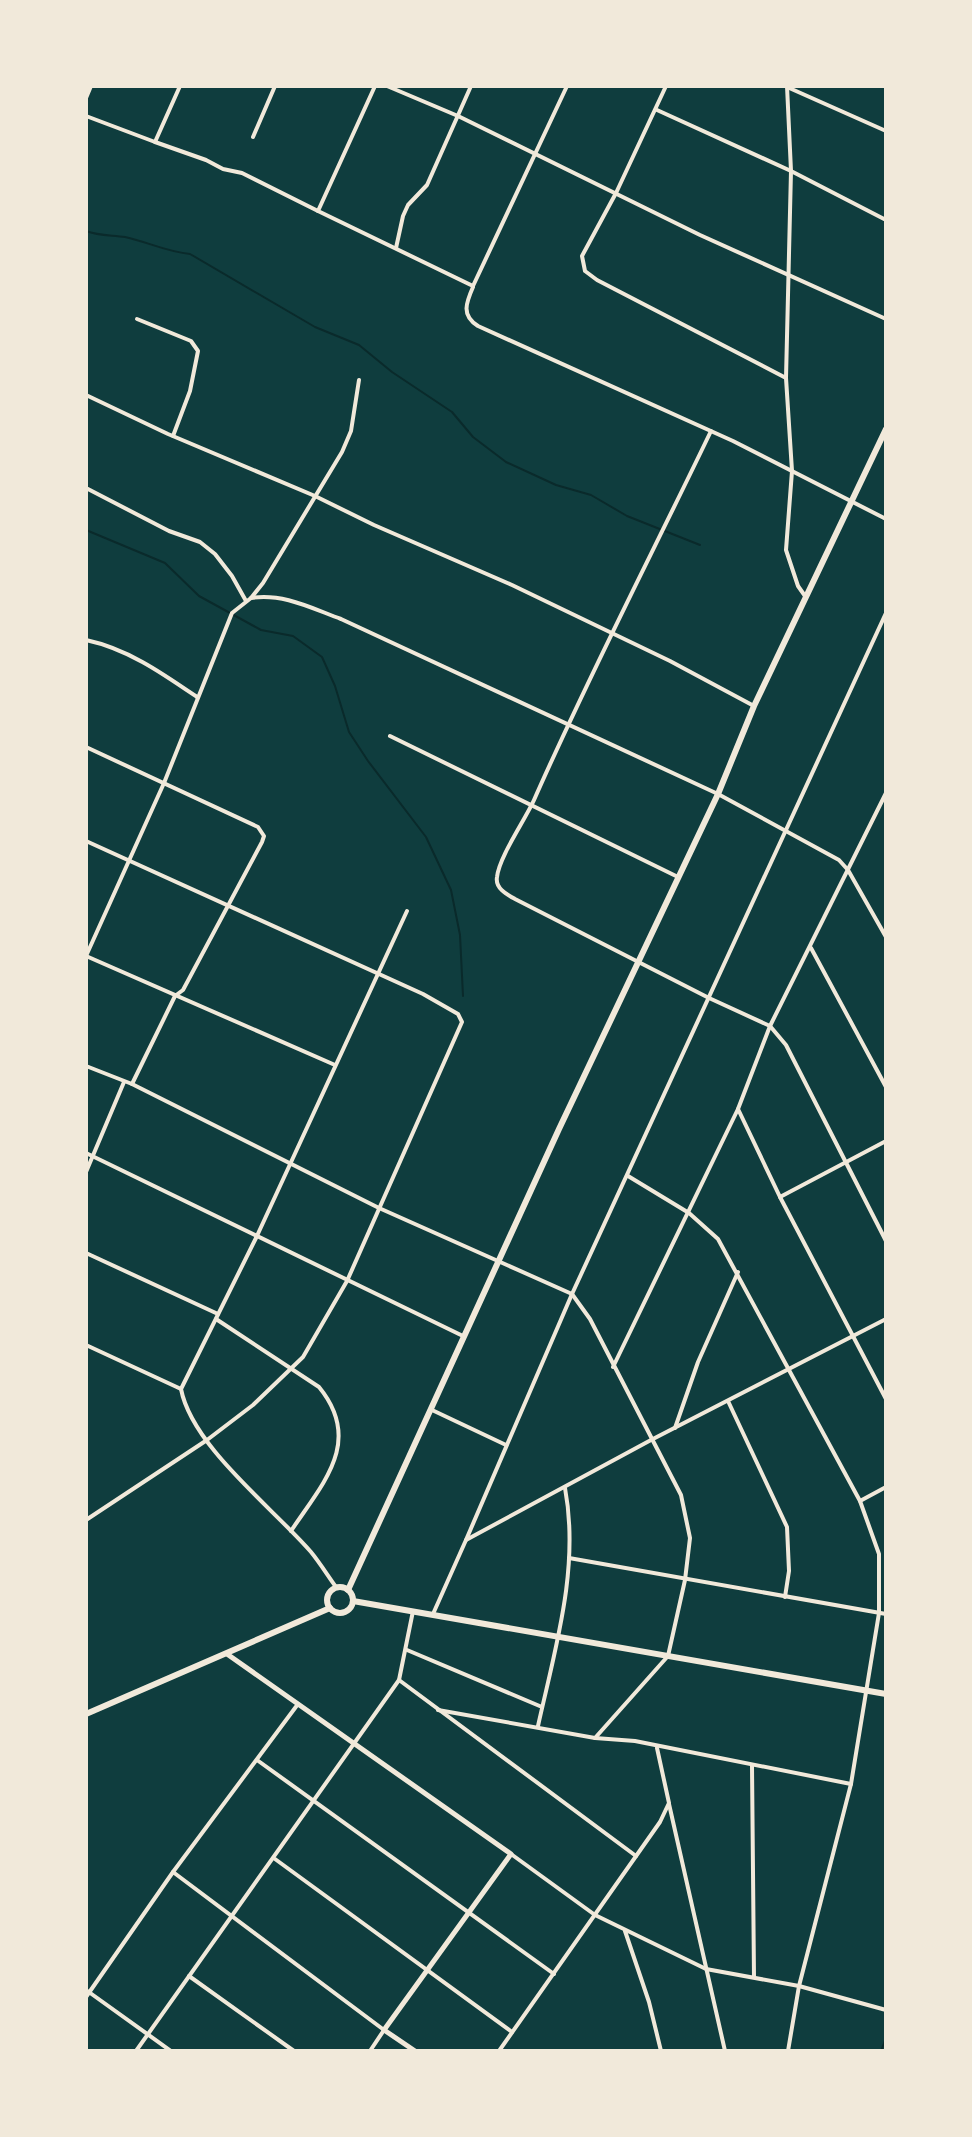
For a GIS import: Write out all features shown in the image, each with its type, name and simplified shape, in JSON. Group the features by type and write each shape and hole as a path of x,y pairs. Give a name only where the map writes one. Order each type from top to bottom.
{"main road":[{"path":"330,1608 344,1612 350,1608 353,1601 348,1590 637,962 718,794 754,706 886,429"},
{"path":"330,1608 329,1594 336,1587 348,1590"},
{"path":"353,1601 886,1694"},
{"path":"86,1714 330,1608"}],"street":[{"path":"86,98 91,86"},
{"path":"155,142 180,86"},
{"path":"253,137 275,86"},
{"path":"318,211 375,86"},
{"path":"387,86 458,116 700,235 886,319"},
{"path":"396,248 408,205 427,185 471,86"},
{"path":"567,86 473,286 467,301 466,314 470,321 711,431 886,519"},
{"path":"666,86 616,193 582,256 585,271 786,378"},
{"path":"807,598 798,586 786,550 792,471 786,378 791,171 787,86 886,131"},
{"path":"656,110 791,171 886,220"},
{"path":"86,116 223,169 242,173 473,286"},
{"path":"137,319 191,341 198,351 190,391 173,436"},
{"path":"335,1065 86,956 164,783 232,613 248,599 286,548 342,452 351,431 359,380"},
{"path":"86,395 512,585 754,706"},
{"path":"711,431 496,878 499,888 515,899 770,1026 786,1045 886,1241"},
{"path":"86,488 207,547 248,599"},
{"path":"248,599 263,596 286,598 341,619 718,794 839,860 848,870 886,937"},
{"path":"433,1614 572,1294 886,613"},
{"path":"86,640 124,652 197,697"},
{"path":"390,736 678,877"},
{"path":"86,747 258,827 262,832 262,842 183,990 175,996 132,1084"},
{"path":"613,1367 738,1109 770,1026 886,793"},
{"path":"86,841 445,1005 458,1014 462,1022 347,1281 303,1357 207,1440 86,1520"},
{"path":"336,1587 312,1553 207,1440 189,1414 181,1389 256,1238 407,911"},
{"path":"811,948 886,1087"},
{"path":"86,1066 132,1084 379,1208 572,1294 590,1319 681,1495 690,1538 685,1580 668,1656 595,1738"},
{"path":"86,1172 124,1081"},
{"path":"738,1109 780,1197 886,1399"},
{"path":"780,1197 886,1141"},
{"path":"86,1153 465,1337"},
{"path":"628,1176 689,1213 718,1239 860,1501 879,1554 879,1613 851,1784 799,1986 788,2051"},
{"path":"86,1253 217,1316 319,1387 330,1401 339,1445 337,1459 291,1531"},
{"path":"675,1428 698,1362 738,1272"},
{"path":"466,1540 886,1319"},
{"path":"86,1345 181,1389"},
{"path":"728,1401 787,1527 789,1571 785,1597"},
{"path":"432,1410 506,1445"},
{"path":"860,1501 886,1487"},
{"path":"538,1727 559,1636 569,1558 570,1526 565,1488"},
{"path":"569,1558 886,1614"},
{"path":"136,2051 399,1680 413,1611"},
{"path":"407,1650 542,1707"},
{"path":"227,1654 357,1743 595,1915 706,1969 799,1986 886,2010"},
{"path":"399,1680 636,1856"},
{"path":"171,2051 87,1993 299,1703"},
{"path":"438,1710 595,1738 635,1741 851,1784"},
{"path":"657,1746 725,2051"},
{"path":"257,1760 554,1974"},
{"path":"752,1766 754,1977"},
{"path":"499,2051 660,1822 669,1803"},
{"path":"370,2051 511,1854"},
{"path":"274,1859 512,2032"},
{"path":"173,1872 415,2051"},
{"path":"625,1931 649,2002 661,2051"},
{"path":"189,1976 294,2051"}],"waterway":[{"path":"86,231 125,237 190,254 315,327 359,345 392,372 452,412 473,437 506,462 556,485 591,495 627,516 700,545"},
{"path":"86,530 165,563 199,596 261,630 293,636 322,657 335,686 349,732 426,837 451,890 460,935 463,996"},
{"path":"881,2051 886,2038"}]}
